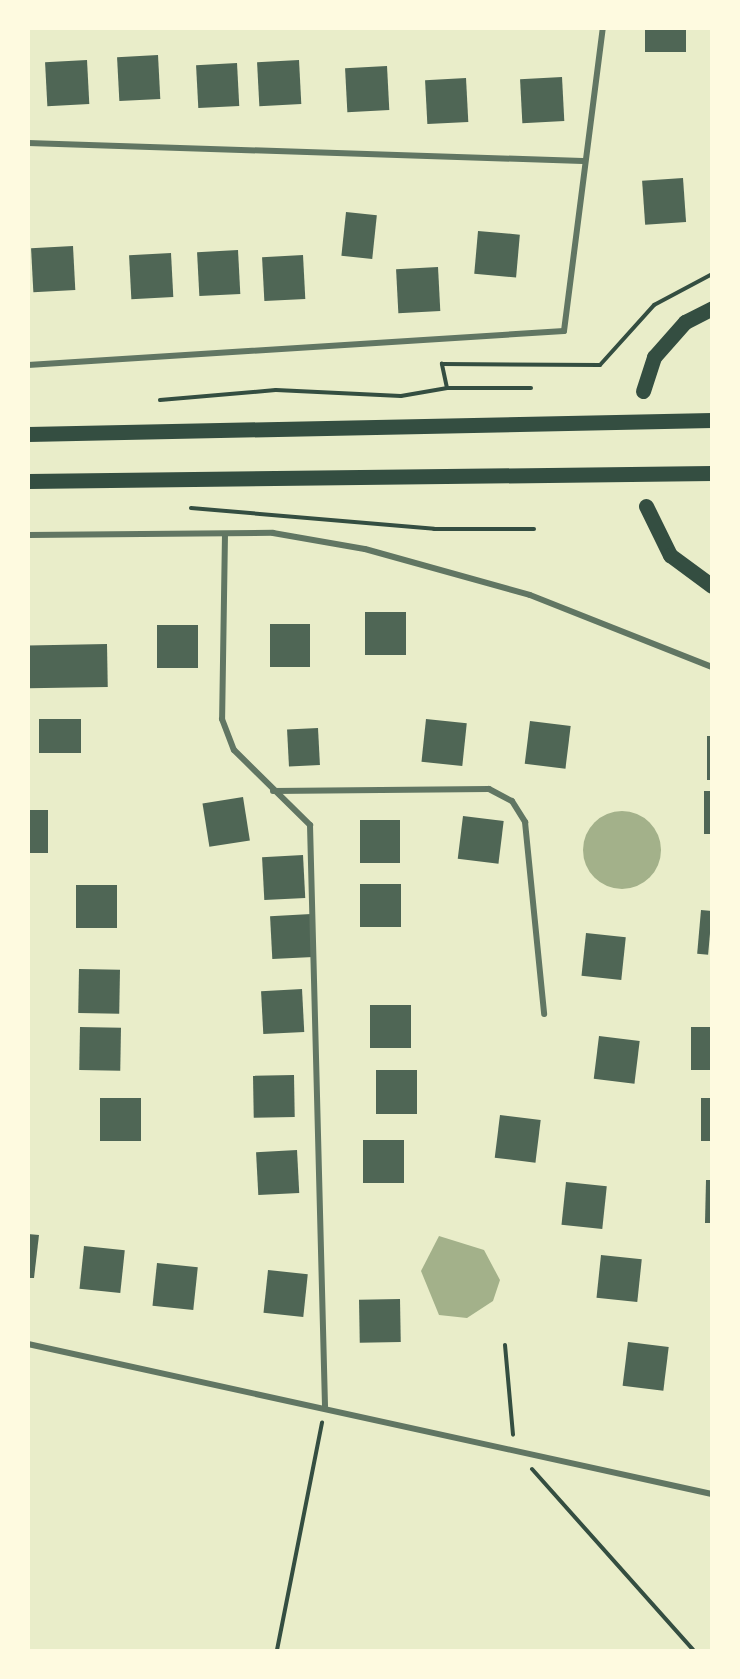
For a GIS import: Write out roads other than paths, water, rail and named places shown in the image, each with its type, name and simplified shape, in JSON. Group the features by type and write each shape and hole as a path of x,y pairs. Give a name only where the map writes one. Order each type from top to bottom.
{"main road":[{"path":"643,391 654,357 685,322 711,308"},
{"path":"28,434 711,420"},
{"path":"28,481 711,473"},
{"path":"646,506 670,555 711,586"}],"street":[{"path":"28,365 564,332 583,161 603,28"},
{"path":"28,143 583,161"},
{"path":"28,535 273,533 458,571 711,667"},
{"path":"225,534 222,719 234,750 273,791 298,808 310,825 325,1406"},
{"path":"273,791 489,789 512,801 525,822 544,1014"},
{"path":"28,1344 325,1406 711,1494"}]}
